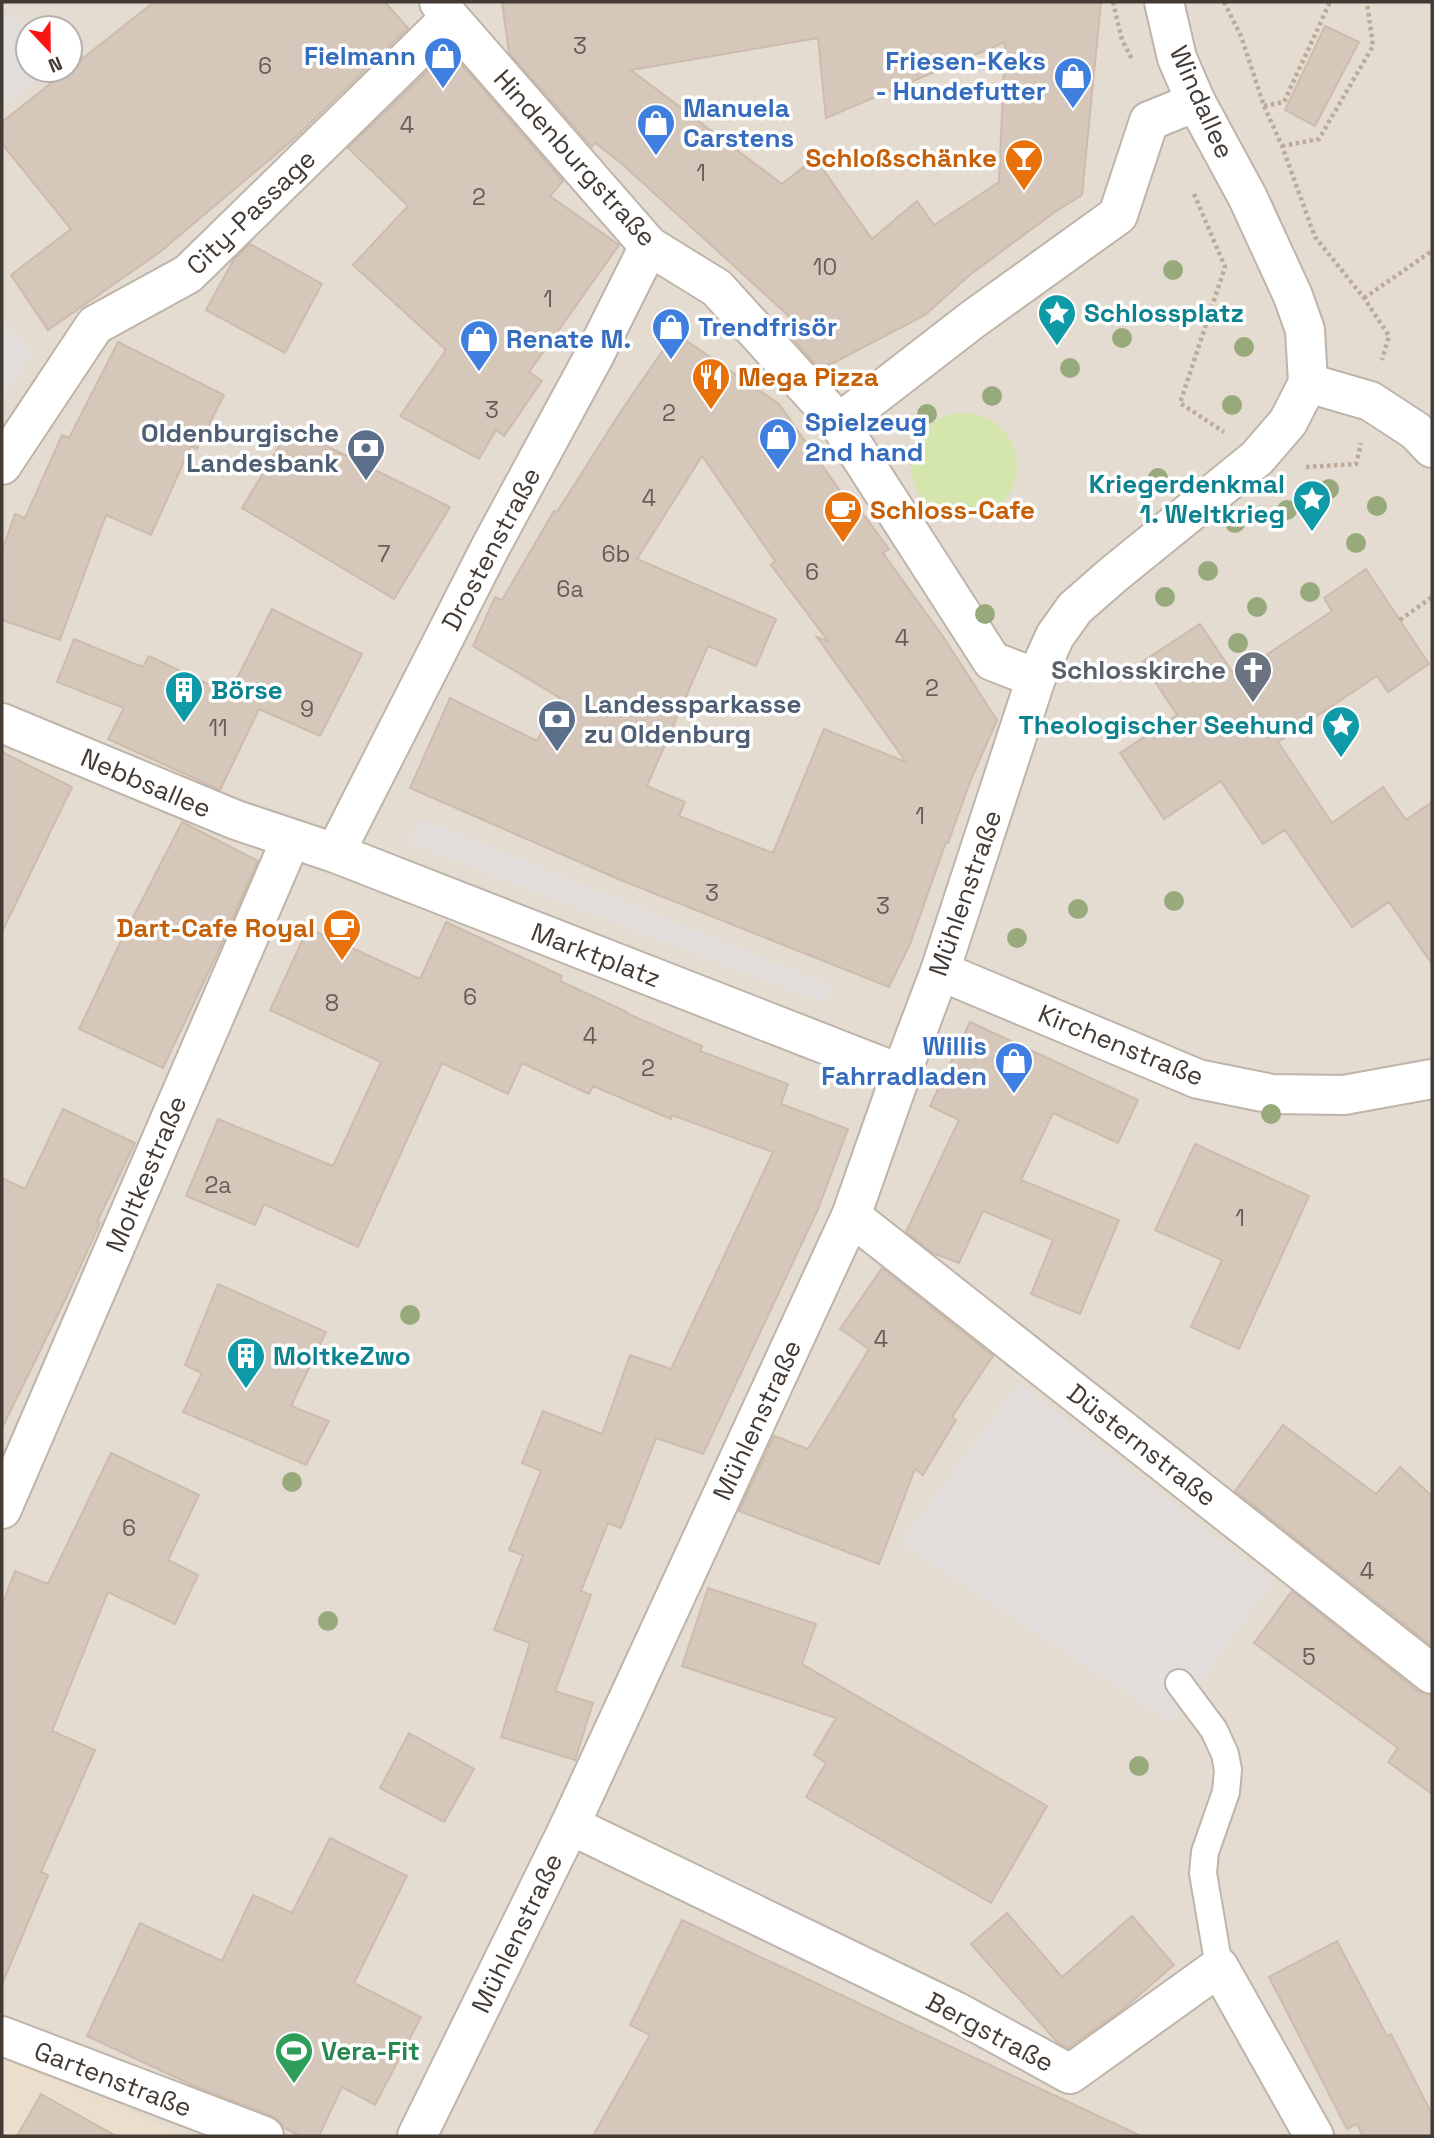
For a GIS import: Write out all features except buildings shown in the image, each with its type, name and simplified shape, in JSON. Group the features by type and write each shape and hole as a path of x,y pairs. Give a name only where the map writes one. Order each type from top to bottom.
{"street":[{"name":"Windallee","path":"1164,2 1177,58 1196,102 1248,198 1293,296 1305,330 1308,383"},
{"name":"Hindenburgstraße","path":"445,10 649,246 717,288 839,423"},
{"name":"City-Passage","path":"2,465 95,325 188,274 445,10"},
{"path":"1196,102 1149,121 1118,215 972,320 839,423 992,661 1037,678 1055,636 1075,608 1257,458 1288,422 1308,383 1370,401 1416,431 1432,448"},
{"name":"Drostenstraße","path":"335,853 491,546 594,356 649,246"},
{"name":"Mühlenstraße","path":"417,2136 570,1825 851,1216 940,971 1037,678"},
{"name":"Nebbsallee","path":"2,723 236,820 291,839"},
{"name":"Marktplatz","path":"291,839 335,853 901,1074"},
{"name":"Moltkestraße","path":"2,1509 15,1442 291,839"},
{"name":"Kirchenstraße","path":"940,971 1198,1079 1272,1094 1344,1095 1432,1079"},
{"name":"Düsternstraße","path":"851,1216 1432,1674"},
{"name":"Bergstraße","path":"570,1825 955,2011 1070,2074 1219,1966"},
{"path":"1219,1966 1314,2136"},
{"name":"Gartenstraße","path":"2,2036 264,2136"}],"lane":[{"path":"1179,1682 1214,1730 1225,1754 1228,1770 1226,1792 1205,1852 1203,1873 1219,1966"}],"path":[{"path":"1113,2 1122,40 1160,118"},
{"path":"1194,192 1225,267 1180,403 1214,424 1274,472 1316,465 1356,464 1389,335 1364,298 1315,237 1282,146 1264,106 1241,36 1224,2"},
{"path":"1264,106 1284,102 1330,2"},
{"path":"1282,146 1319,139 1373,46 1367,2"},
{"path":"1364,298 1432,251"},
{"path":"1400,620 1432,597"}],"shaded area":[{"path":"2,2 1432,2 1432,2136 2,2136"},
{"path":"12,12 14,14 14,84 31,84 2,108 2,22"},
{"path":"2,321 31,352 2,400"},
{"path":"422,819 833,986 823,1003 409,843"},
{"path":"1019,1383 1272,1581 1172,1723 900,1543"},
{"path":"2,2056 187,2136 2,2136"}],"green space":[{"path":"964,413 984,417 1002,428 1013,446 1017,466 1013,486 1002,504 984,515 964,519 944,515 926,504 915,486 911,466 915,446 926,428 944,417"}],"place":[{"name":"Fielmann","path":"443,90"},
{"name":"Friesen-Keks - Hundefutter","path":"1073,110"},
{"name":"Manuela Carstens","path":"656,157"},
{"name":"Schloßschänke","path":"1024,192"},
{"name":"Schlossplatz","path":"1057,347"},
{"name":"Trendfrisör","path":"671,361"},
{"name":"Renate M.","path":"479,373"},
{"name":"Mega Pizza","path":"711,411"},
{"name":"Spielzeug 2nd hand","path":"778,471"},
{"name":"Oldenburgische Landesbank","path":"366,482"},
{"name":"Kriegerdenkmal 1. Weltkrieg","path":"1312,533"},
{"name":"Schloss-Cafe","path":"843,544"},
{"name":"Schlosskirche","path":"1253,704"},
{"name":"Börse","path":"184,724"},
{"name":"Landessparkasse zu Oldenburg","path":"557,753"},
{"name":"Theologischer Seehund","path":"1341,759"},
{"name":"Dart-Cafe Royal","path":"342,962"},
{"name":"Willis Fahrradladen","path":"1014,1095"},
{"name":"MoltkeZwo","path":"246,1390"},
{"name":"Vera-Fit","path":"294,2085"}]}
